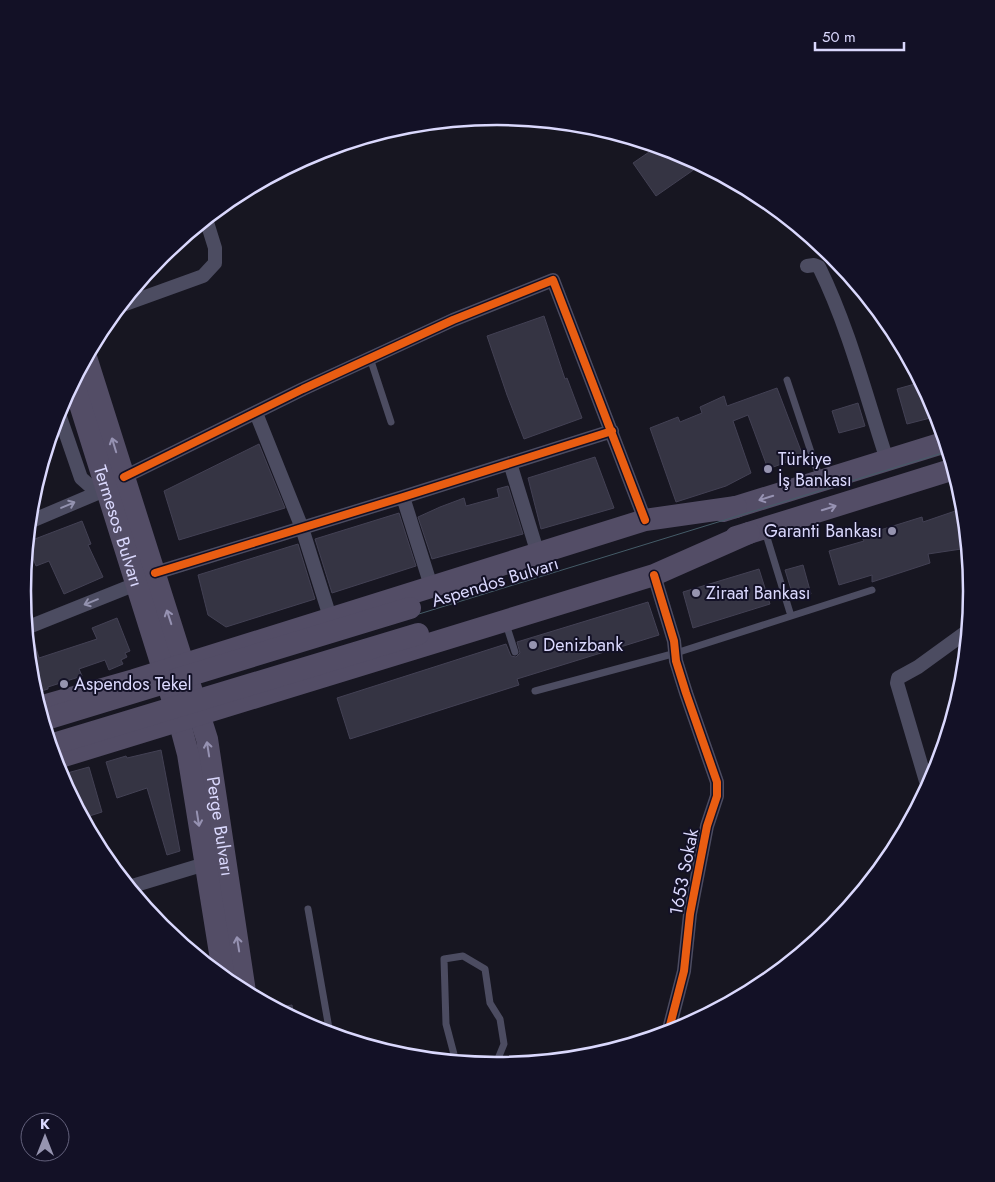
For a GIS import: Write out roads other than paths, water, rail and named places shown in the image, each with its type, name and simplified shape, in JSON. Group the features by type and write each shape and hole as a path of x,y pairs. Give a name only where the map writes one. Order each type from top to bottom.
{"main road":[{"name":"Termesos Bulvarı","path":"89,368 115,483 173,667"},
{"name":"Termesos Bulvarı","path":"77,390 115,483"},
{"name":"Aspendos Bulvarı","path":"49,718 940,444"},
{"name":"Aspendos Bulvarı","path":"57,743 948,471"},
{"path":"45,705 134,680 644,520 736,507"},
{"path":"62,756 654,575 757,530"},
{"path":"212,654 202,665 201,679 207,692 217,704 232,704"},
{"name":"Perge Bulvarı","path":"173,667 190,717 206,740 244,982"},
{"path":"134,680 148,682 156,695 159,709 156,724 146,731"},
{"name":"Perge Bulvarı","path":"190,717 188,754 222,967"}],"street":[{"path":"133,301 203,276 215,263 215,248 208,226"},
{"path":"807,266 814,265 819,267 828,286 847,337 887,460"},
{"path":"37,518 115,483 303,389 370,358 453,320 554,280 612,430 644,520"},
{"path":"256,413 302,528 330,618"},
{"path":"63,424 81,478 90,486 115,483"},
{"path":"32,625 145,578 612,430"},
{"path":"510,463 538,554"},
{"path":"403,497 432,586"},
{"name":"1653 Sokak","path":"654,575 674,642 686,693 717,782 717,796 707,826 690,914 684,971 670,1024"},
{"path":"925,777 897,683 898,678 918,667 962,635"},
{"path":"137,886 205,864"}],"lane":[{"path":"370,358 391,422"},
{"path":"787,380 820,481"},
{"path":"757,530 791,616"},
{"path":"535,691 676,654 872,590"},
{"path":"505,621 515,652"},
{"path":"308,909 329,1026"},
{"path":"454,1055 446,1024 444,960 463,956 485,970 490,1002 500,1020 504,1044 499,1057"}],"tram line":[{"path":"52,727 943,453"}],"place":[{"name":"Türkiye İş Bankası","path":"768,469"},
{"name":"Garanti Bankası","path":"892,531"},
{"name":"Ziraat Bankası","path":"696,593"},
{"name":"Denizbank","path":"533,645"},
{"name":"Aspendos Tekel","path":"64,684"}]}
